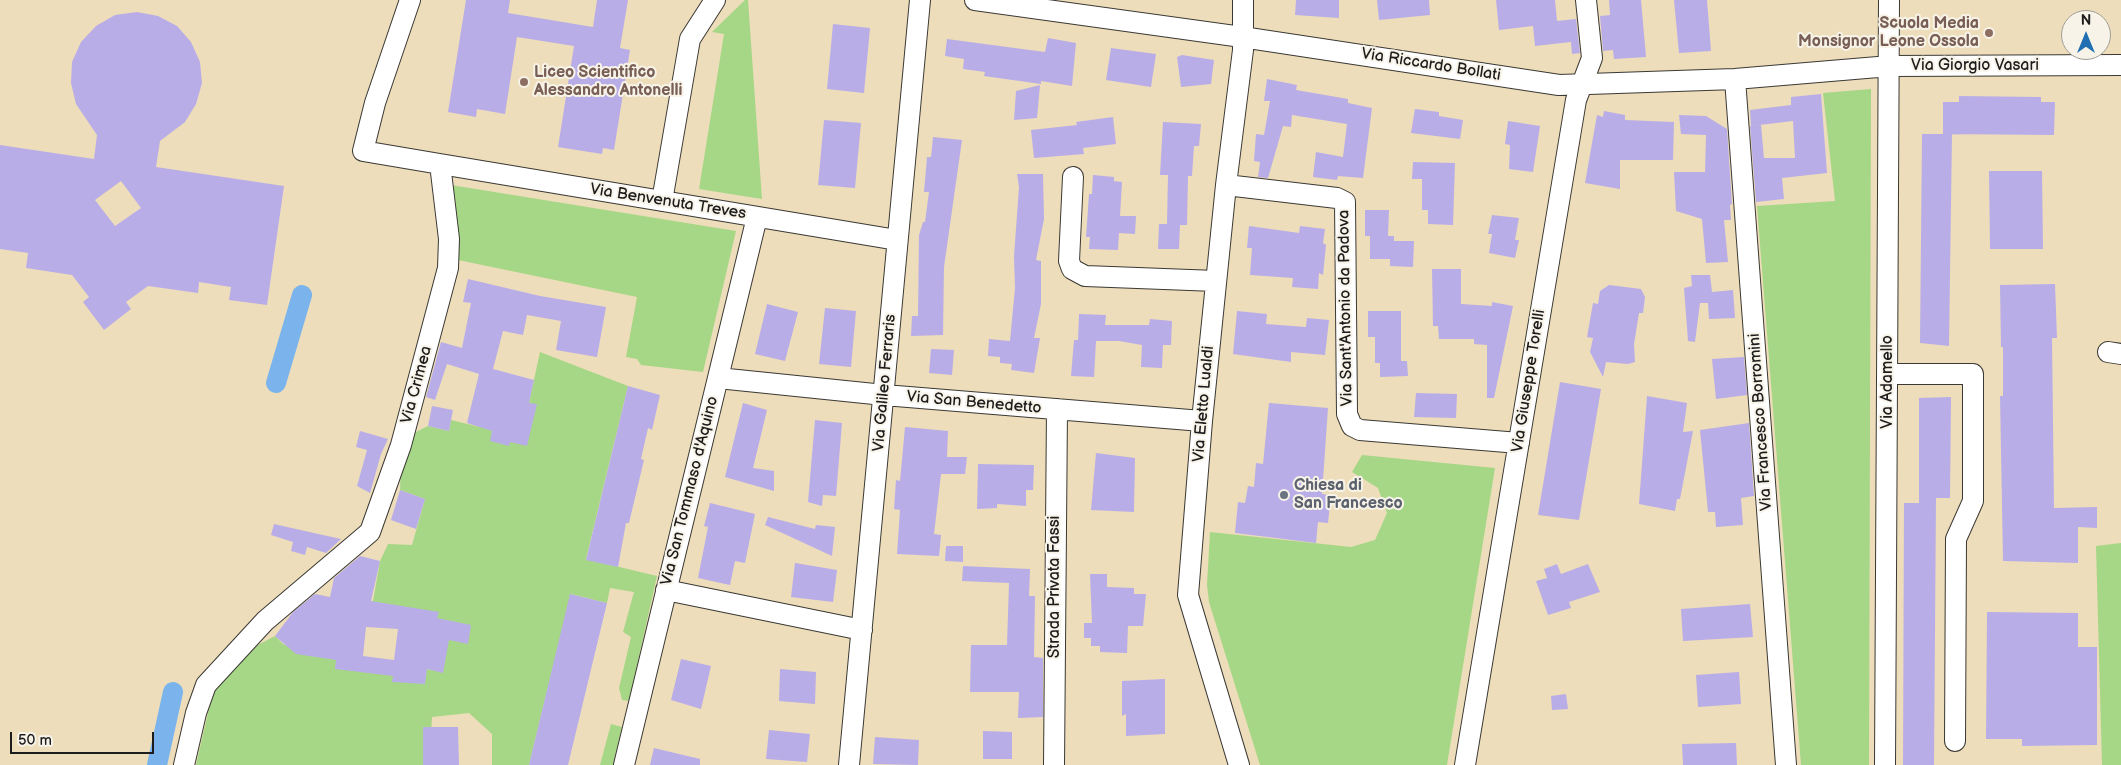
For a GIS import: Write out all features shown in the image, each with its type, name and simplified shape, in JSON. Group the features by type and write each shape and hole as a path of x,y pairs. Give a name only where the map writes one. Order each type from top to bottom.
{"street":[{"path":"410,0 375,103 363,151 440,164"},
{"path":"662,201 690,40 715,0"},
{"name":"Via Galileo Ferraris","path":"849,765 920,0"},
{"name":"Via Riccardo Bollati","path":"975,0 1242,37 1558,85 1736,78 1890,66"},
{"name":"Via Eletto Lualdi","path":"1238,765 1188,595 1202,421 1216,282 1243,50 1243,0"},
{"name":"Via Giuseppe Torelli","path":"1465,765 1576,100 1584,84 1592,58 1586,0"},
{"name":"Via Adamello","path":"1885,765 1889,0"},
{"name":"Via Giorgio Vasari","path":"1890,66 2121,65"},
{"name":"Via Francesco Borromini","path":"1736,78 1786,765"},
{"name":"Via Benvenuta Treves","path":"440,164 897,240"},
{"name":"Via Crimea","path":"184,765 196,713 206,684 265,622 370,532 401,445 448,268 449,239 440,164"},
{"path":"1073,177 1069,261 1072,269 1084,276 1216,282"},
{"name":"Via Sant'Antonio da Padova","path":"1226,185 1337,198 1345,202 1347,414 1352,426 1360,430 1519,442"},
{"name":"Via San Tommaso d'Aquino","path":"624,765 757,217"},
{"path":"1888,374 1973,374 1973,501 1956,540 1955,742"},
{"name":"Via San Benedetto","path":"718,378 884,396 1202,421"},
{"name":"Strada Privata Fassi","path":"1054,765 1056,409"},
{"path":"666,590 862,630"}],"green space":[{"path":"745,0 748,0 762,199 699,189 724,34 712,32"},
{"path":"1871,89 1869,765 1801,765 1757,206 1835,201 1823,93"},
{"path":"451,185 736,231 703,372 641,365 637,359 626,357 637,297 458,260"},
{"path":"540,352 628,386 586,559 657,576 629,701 622,700 619,688 631,637 623,632 634,592 610,588 607,603 571,594 529,765 492,765 492,734 469,713 432,717 429,765 196,765 213,691 250,649 275,636 283,644 315,657 336,656 432,670 437,618 328,597 373,601 380,561 388,544 412,545 425,499 400,490 401,468 412,434 428,426 449,431 451,420 480,427 483,419 493,409 506,405 529,403"},
{"path":"1362,455 1495,468 1447,765 1260,765 1209,602 1207,585 1210,532 1351,547 1375,540 1387,513 1378,488 1352,472"},
{"path":"2121,543 2121,765 2102,765 2096,546"},
{"path":"611,724 622,727 613,765 600,765"}],"building":[{"path":"466,0 510,0 508,13 593,27 597,0 628,0 620,48 630,50 614,150 603,148 602,154 558,147 574,46 517,37 505,114 477,109 476,117 448,112"},
{"path":"1296,0 1339,0 1339,18 1295,15"},
{"path":"1377,0 1429,0 1430,15 1379,20"},
{"path":"1496,0 1555,0 1557,21 1576,19 1580,53 1572,54 1571,42 1535,46 1533,26 1499,30"},
{"path":"1609,0 1641,0 1646,57 1614,59 1613,50 1603,51 1600,16 1610,15"},
{"path":"1674,0 1707,0 1711,51 1679,53"},
{"path":"137,12 158,16 177,26 191,42 200,62 202,83 196,104 185,122 160,141 156,167 284,186 267,305 229,300 231,287 199,282 198,293 148,286 126,302 131,309 104,330 83,302 89,297 72,275 26,268 28,253 0,249 0,145 94,159 97,135 76,104 71,83 72,62 81,42 96,26 115,15","holes":["121,181 141,208 115,226 95,200"]},
{"path":"833,24 870,28 864,93 827,89"},
{"path":"1048,38 1076,43 1072,86 1041,81 1041,84 984,76 985,72 963,69 964,59 945,56 947,39 1045,52"},
{"path":"1111,48 1156,54 1151,87 1106,80"},
{"path":"1182,55 1214,60 1211,84 1181,87 1177,57"},
{"path":"1267,79 1297,85 1296,90 1348,99 1348,103 1372,108 1363,178 1338,176 1337,180 1313,177 1316,152 1343,157 1347,124 1292,115 1291,127 1283,126 1268,178 1258,177 1260,162 1254,161 1256,134 1264,135 1270,101 1264,101"},
{"path":"1040,85 1037,118 1014,120 1016,91"},
{"path":"1821,94 1827,173 1782,178 1784,199 1756,202 1750,110 1791,105 1791,97","holes":["1793,121 1795,158 1764,158 1761,125"]},
{"path":"1959,96 2041,97 2041,102 2055,102 2054,135 1943,134 1943,102 1959,102"},
{"path":"1415,109 1439,112 1439,116 1463,120 1460,139 1411,133"},
{"path":"1604,111 1625,115 1625,120 1674,122 1673,160 1620,160 1620,189 1585,183 1597,115 1603,117"},
{"path":"1679,115 1706,116 1727,129 1732,204 1730,205 1731,220 1724,220 1728,262 1706,263 1702,219 1676,211 1674,172 1705,172 1706,135 1681,134"},
{"path":"1113,117 1116,144 1083,148 1084,154 1034,158 1031,130 1077,125 1076,122"},
{"path":"824,120 861,123 855,188 818,185"},
{"path":"1508,121 1540,126 1533,172 1509,169 1510,145 1505,144"},
{"path":"1163,122 1201,124 1199,146 1194,146 1192,176 1188,176 1187,225 1180,225 1179,249 1158,249 1159,224 1167,224 1168,175 1160,175"},
{"path":"1922,134 1952,134 1949,346 1920,343"},
{"path":"933,137 962,140 944,267 943,335 911,336 912,316 918,316 919,235 923,222 925,222 929,192 924,192 927,157 931,157"},
{"path":"1413,162 1455,163 1453,225 1428,224 1428,210 1422,210 1422,179 1412,179"},
{"path":"1989,171 2042,171 2043,249 1990,249"},
{"path":"1017,174 1043,174 1044,219 1036,260 1041,261 1041,304 1034,338 1040,338 1034,373 1011,370 1012,364 1000,363 1000,357 988,356 989,339 1010,341 1015,288 1014,256 1019,187"},
{"path":"1093,175 1114,177 1114,181 1122,182 1120,216 1136,216 1135,234 1119,233 1118,250 1089,249 1090,237 1086,237 1089,194 1092,194"},
{"path":"1365,210 1389,210 1388,236 1394,236 1394,241 1414,241 1413,267 1390,266 1390,259 1370,259 1370,236 1365,236"},
{"path":"1492,215 1519,218 1515,240 1519,240 1515,258 1489,253 1492,234 1488,234"},
{"path":"1249,226 1299,233 1300,226 1325,229 1323,243 1326,245 1323,275 1319,273 1318,289 1292,287 1293,278 1250,275 1252,248 1247,248"},
{"path":"1432,269 1461,269 1461,304 1492,306 1492,302 1513,306 1494,398 1487,398 1487,345 1474,344 1474,339 1439,339 1438,326 1433,326"},
{"path":"1691,275 1710,275 1712,292 1733,290 1735,318 1709,319 1708,303 1700,303 1695,342 1688,341 1684,288 1692,286"},
{"path":"468,279 540,296 606,307 597,357 556,350 561,321 527,315 523,335 503,331 493,369 534,380 529,403 537,404 527,446 510,442 509,446 490,441 492,431 467,423 479,374 447,364 435,400 426,397 441,342 462,348 471,303 463,302"},
{"path":"2055,284 2057,338 2052,338 2054,508 2097,507 2097,528 2078,527 2078,563 2003,561 2000,396 2003,396 2003,347 2001,347 2000,285"},
{"path":"1609,285 1641,289 1645,297 1643,313 1639,313 1634,344 1635,362 1628,364 1606,362 1603,377 1590,352 1593,338 1587,337 1593,303 1598,304 1600,291"},
{"path":"767,304 798,312 785,361 755,354"},
{"path":"825,308 856,311 851,367 819,364"},
{"path":"1237,311 1267,314 1266,324 1306,327 1307,318 1329,320 1325,355 1291,352 1291,362 1233,354"},
{"path":"1368,311 1401,311 1401,361 1407,361 1408,376 1380,377 1380,363 1375,363 1375,337 1368,337"},
{"path":"1079,314 1106,315 1105,325 1149,325 1150,319 1172,321 1171,345 1163,345 1162,368 1141,367 1142,345 1119,341 1096,341 1094,377 1071,376 1074,340 1078,340"},
{"path":"931,349 954,350 952,375 929,373"},
{"path":"1744,357 1747,395 1716,399 1712,359"},
{"path":"1560,382 1601,389 1579,520 1538,515"},
{"path":"628,386 660,395 652,430 648,428 641,459 644,460 629,523 626,523 618,567 586,560"},
{"path":"1416,393 1457,394 1456,418 1414,417"},
{"path":"1647,396 1687,403 1683,432 1693,431 1680,499 1677,499 1675,511 1639,504"},
{"path":"1951,397 1950,498 1936,498 1934,765 1903,765 1904,503 1919,503 1919,398"},
{"path":"743,403 767,410 753,468 774,471 774,491 725,477"},
{"name":"Chiesa di San Francesco","path":"1269,403 1328,408 1322,494 1331,495 1328,523 1318,522 1316,543 1235,533 1238,502 1245,503 1248,486 1254,487 1256,463 1263,464"},
{"path":"432,406 453,410 449,431 428,426"},
{"path":"815,420 842,423 836,496 823,495 822,506 808,502"},
{"path":"1749,423 1754,496 1741,498 1743,525 1716,527 1715,512 1708,512 1700,430"},
{"path":"905,427 948,431 947,457 967,457 965,474 941,474 934,534 941,535 939,556 897,554 900,510 894,509 896,480 900,481"},
{"path":"360,431 388,439 381,454 370,493 357,486 367,450 356,447"},
{"path":"1096,453 1135,458 1134,512 1091,510"},
{"path":"978,464 1034,465 1033,490 1026,490 1026,506 997,504 997,508 977,509"},
{"path":"400,490 425,499 416,529 391,520"},
{"path":"710,503 755,514 745,563 735,561 730,585 698,578 708,527 704,526"},
{"path":"768,517 815,529 816,525 835,527 832,556 765,525"},
{"path":"274,524 341,539 326,553 307,547 305,555 291,551 293,542 271,535"},
{"path":"946,546 963,546 963,562 945,561"},
{"path":"360,556 380,561 371,601 439,612 437,618 471,625 468,644 449,640 443,673 427,669 425,684 392,682 393,676 335,669 336,660 296,654 275,636 293,612 315,594 330,597 334,578","holes":["366,627 398,629 394,660 363,656"]},
{"path":"795,563 837,570 833,602 791,597"},
{"path":"1557,564 1561,574 1588,564 1600,592 1569,602 1571,608 1548,615 1536,581 1547,578 1544,569"},
{"path":"963,566 1030,569 1029,596 1035,596 1034,657 1043,658 1043,717 1018,718 1019,692 970,692 971,645 1007,645 1009,583 962,581"},
{"path":"1090,574 1107,574 1107,587 1134,588 1134,594 1146,594 1143,626 1128,626 1127,653 1100,652 1100,646 1091,646 1091,638 1084,638 1084,623 1092,623"},
{"path":"570,594 607,603 568,765 529,765"},
{"path":"1750,604 1753,637 1683,641 1681,609"},
{"path":"1987,612 2078,613 2078,647 2097,647 2097,745 2022,746 2022,739 1986,739"},
{"path":"681,659 711,666 701,709 671,700"},
{"path":"780,669 816,672 815,704 779,701"},
{"path":"1739,672 1741,704 1698,707 1696,675"},
{"path":"1165,679 1165,734 1126,736 1126,714 1122,716 1122,681"},
{"path":"1566,694 1568,709 1552,710 1551,696"},
{"path":"423,727 458,727 459,765 423,765"},
{"path":"769,730 810,734 807,762 766,759"},
{"path":"983,731 1012,732 1012,759 983,759"},
{"path":"875,737 919,740 918,765 873,764"},
{"path":"1736,743 1737,765 1683,765 1682,744"},
{"path":"654,748 700,759 700,765 650,765"}],"waterway":[{"path":"276,383 302,295"},
{"path":"157,765 173,692"}],"place":[{"name":"Scuola Media Monsignor Leone Ossola","path":"1989,33"},
{"name":"Liceo Scientifico Alessandro Antonelli","path":"524,82"},
{"name":"Chiesa di San Francesco","path":"1284,495"}]}
